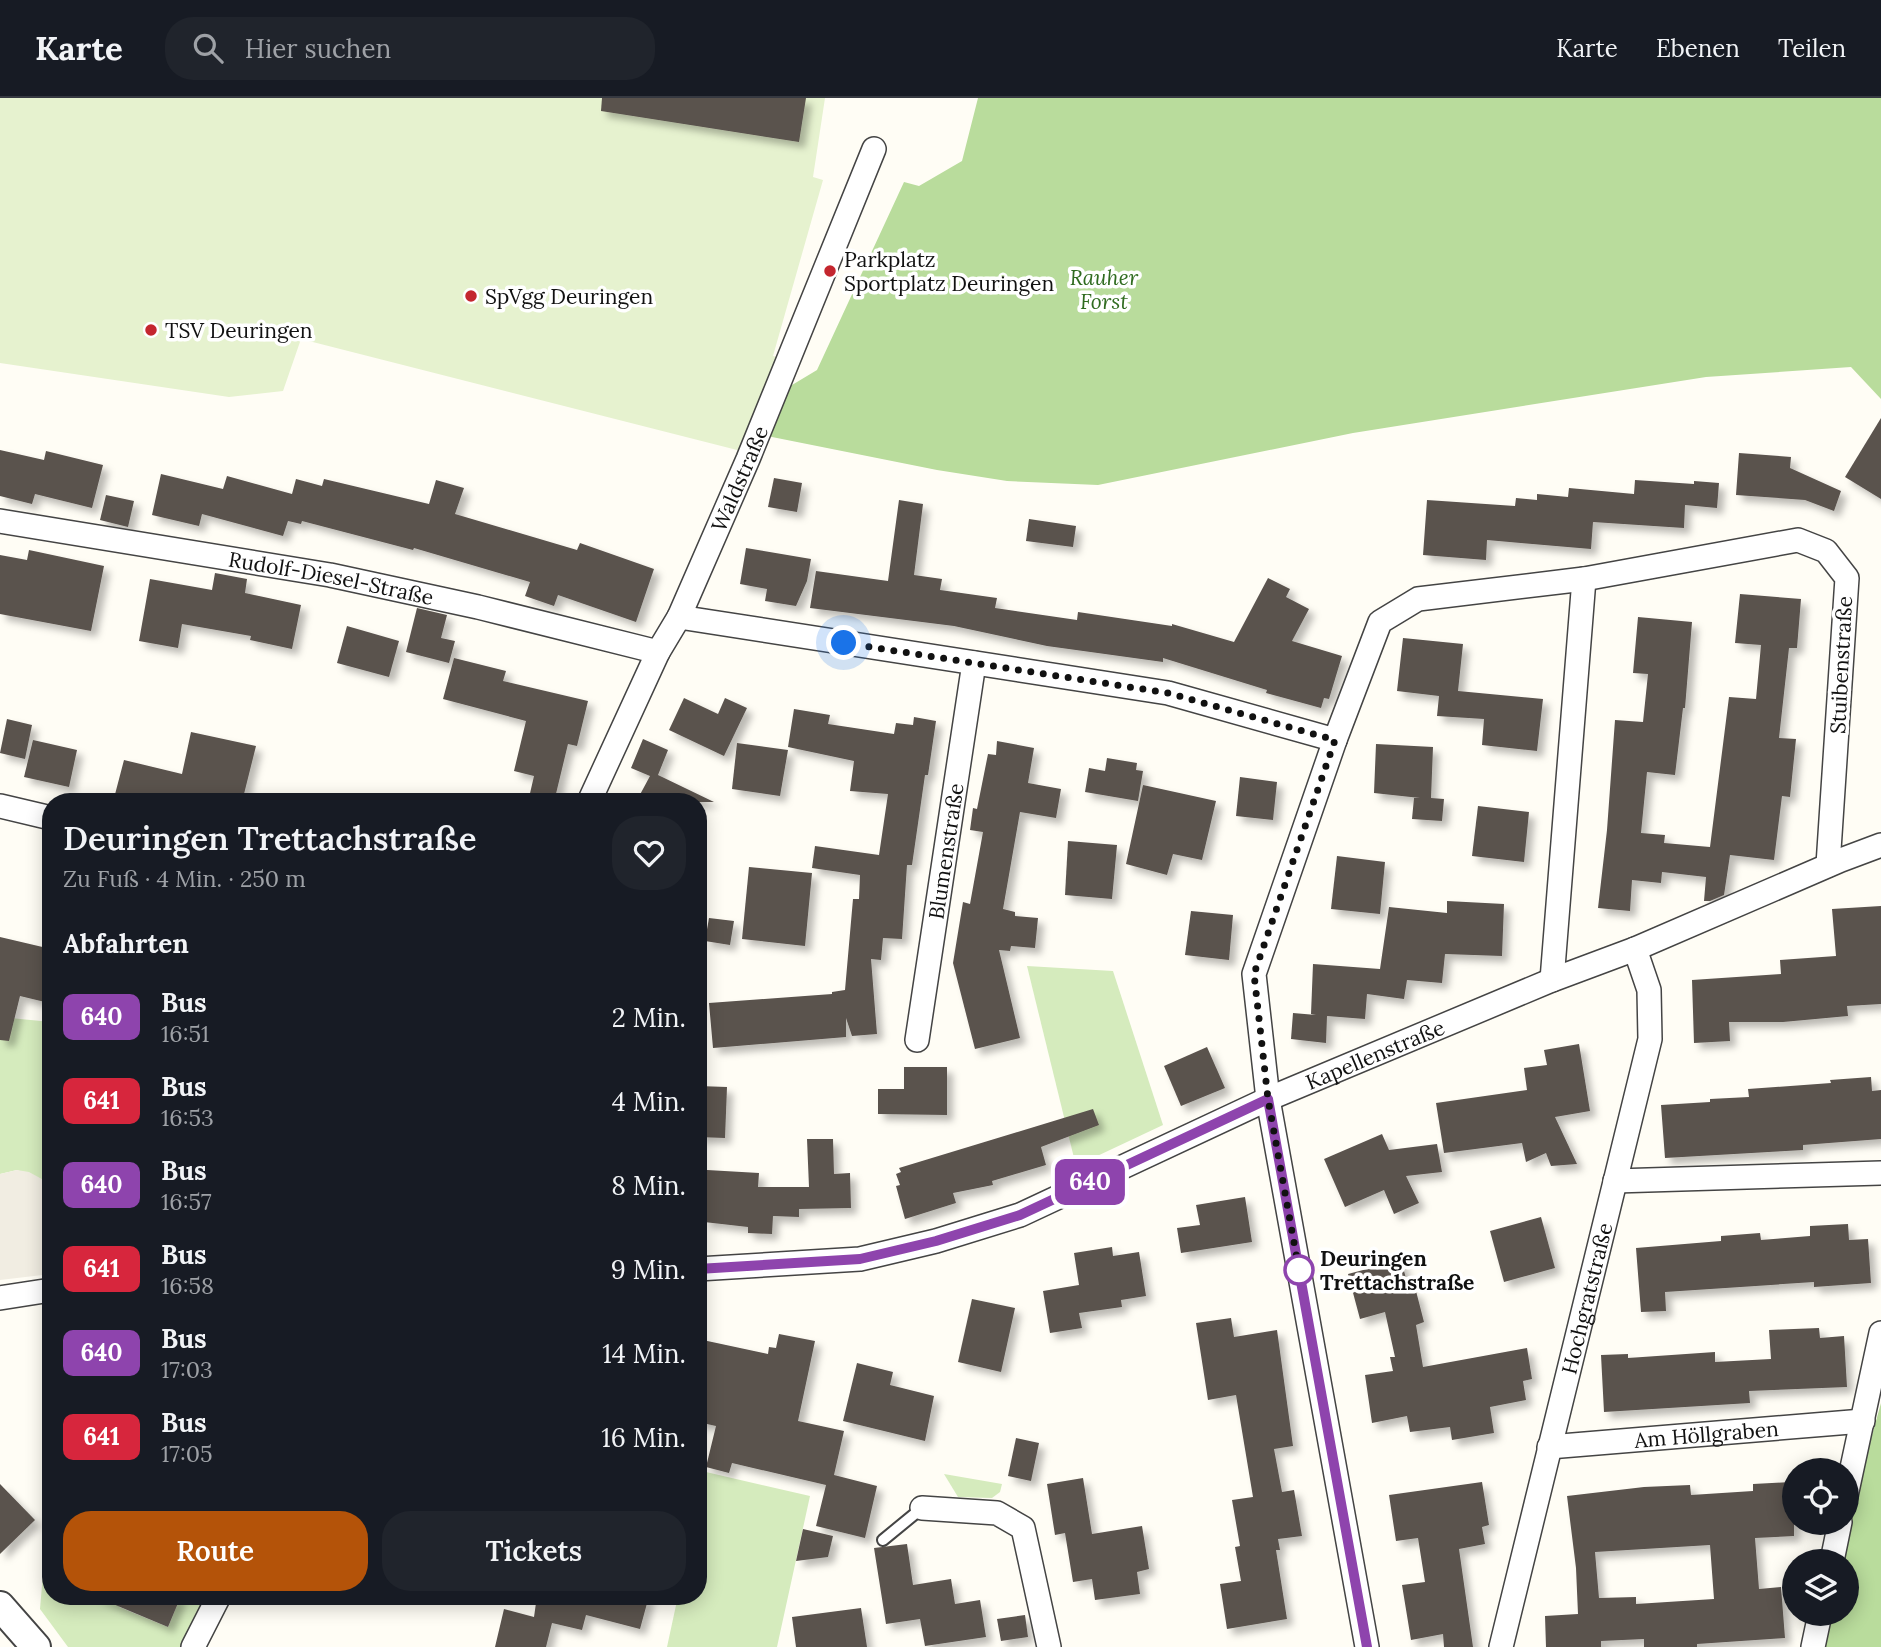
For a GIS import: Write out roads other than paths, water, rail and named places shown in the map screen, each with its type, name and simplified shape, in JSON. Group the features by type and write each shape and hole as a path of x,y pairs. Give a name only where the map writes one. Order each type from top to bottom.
{"street":[{"name":"Waldstraße","path":"593,793 658,652 679,617 758,435 874,149"},
{"name":"Rudolf-Diesel-Straße","path":"0,521 330,575 478,607 658,652"},
{"name":"Stuibenstraße","path":"1335,740 1380,622 1418,599 1584,579 1798,540 1826,551 1847,578 1828,865"},
{"path":"1552,980 1584,579"},
{"path":"679,617 1168,693 1335,740 1254,974 1268,1099 1367,1647"},
{"name":"Blumenstraße","path":"917,1040 974,663"},
{"path":"0,806 42,816"},
{"name":"Kapellenstraße","path":"707,1268 860,1259 936,1241 1020,1215 1268,1099 1881,845"},
{"name":"Hochgratstraße","path":"1501,1647 1650,1039 1649,990 1635,949"},
{"path":"1615,1181 1881,1173"},
{"path":"0,1298 42,1291"},
{"path":"1855,1458 1881,1333"},
{"name":"Am Höllgraben","path":"1549,1447 1863,1421"},
{"path":"922,1508 998,1513 1023,1528 1049,1647"},
{"path":"193,1647 214,1605"},
{"path":"0,1606 36,1647"},
{"path":"1813,1647 1817,1626"}],"lane":[{"path":"883,1540 922,1508"}],"place":[{"name":"Parkplatz Sportplatz Deuringen","path":"830,271"},
{"name":"SpVgg Deuringen","path":"471,296"},
{"name":"TSV Deuringen","path":"151,330"},
{"name":"Deuringen Trettachstraße","path":"1299,1270"}],"park label":[{"name":"Rauher Forst","path":"1104,289"}]}
